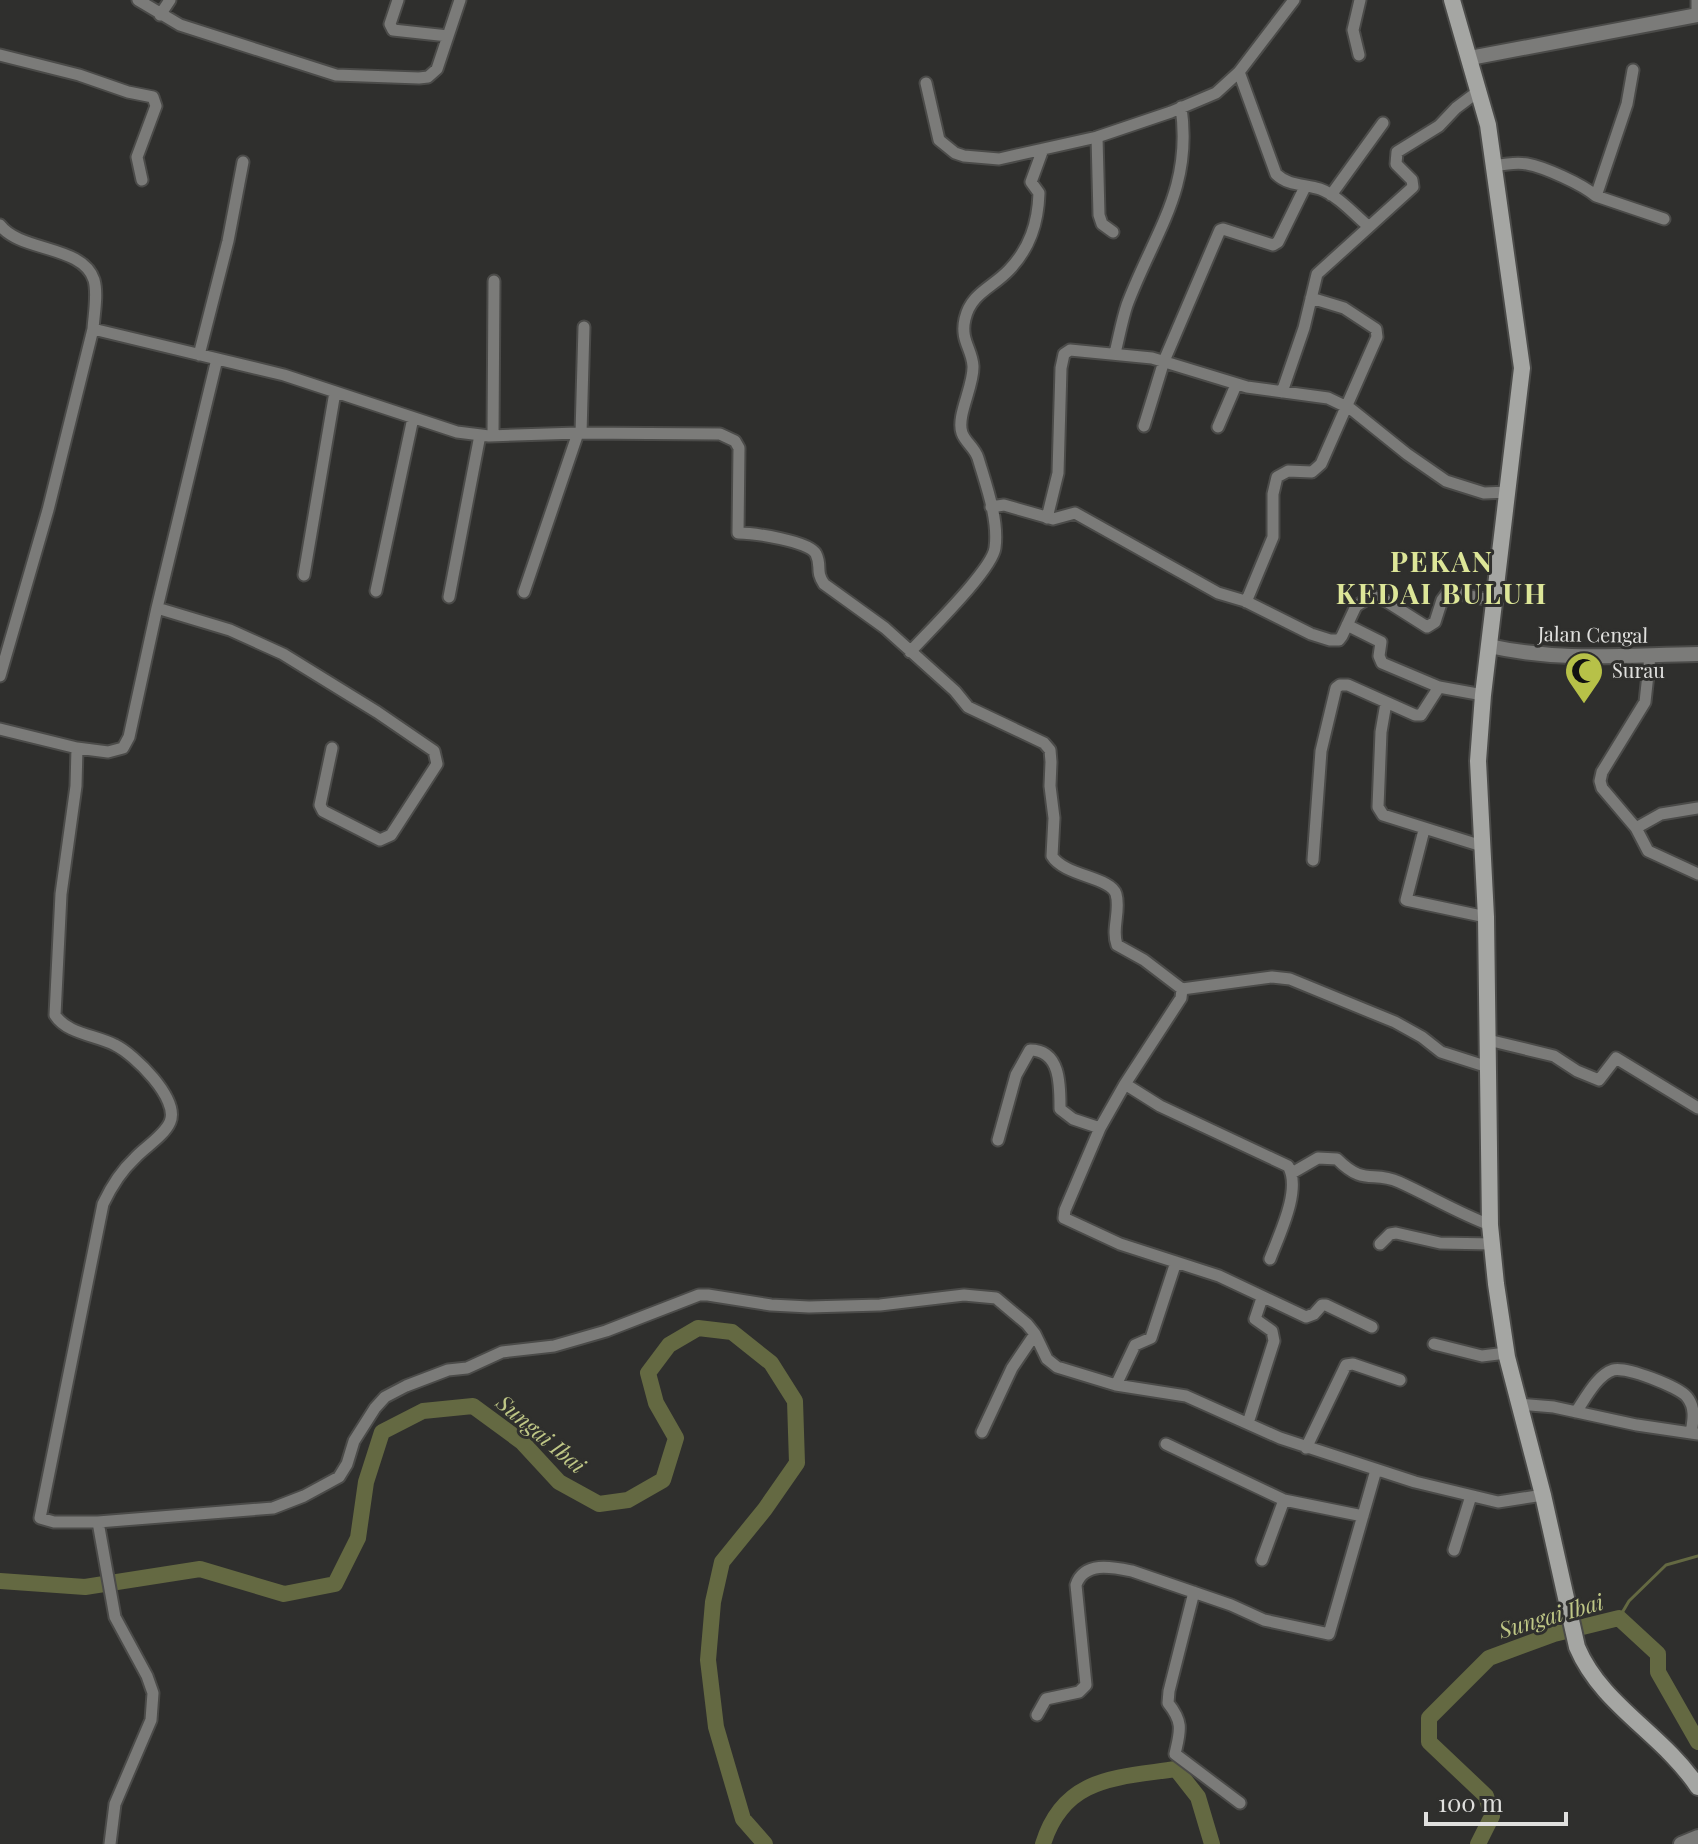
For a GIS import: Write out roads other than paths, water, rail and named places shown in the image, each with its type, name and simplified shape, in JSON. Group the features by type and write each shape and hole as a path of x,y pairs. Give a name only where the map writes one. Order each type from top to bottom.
{"main road":[{"path":"1452,0 1480,90 1495,166 1522,368 1478,761 1486,917 1490,1225 1506,1353 1543,1495 1577,1647 1597,1681 1618,1705 1678,1758 1698,1787"}],"street":[{"path":"138,0 180,25 348,77 428,77 437,69 460,0"},
{"path":"160,15 170,0"},
{"path":"398,0 390,24 393,30 448,36"},
{"path":"926,83 939,140 964,156 999,159 1097,137 1216,93 1239,72 1294,0"},
{"path":"1359,55 1353,30 1360,0"},
{"path":"1470,58 1698,15 1697,0"},
{"path":"0,55 153,97 156,106 137,157 142,180"},
{"path":"1596,196 1627,104 1633,70"},
{"path":"1239,72 1276,174 1284,181 1320,189 1331,195 1368,226"},
{"path":"1282,392 1321,269 1413,187 1412,180 1396,164 1397,152 1439,126 1480,90"},
{"path":"1115,353 1126,308 1179,184 1185,145 1181,107"},
{"path":"1331,195 1383,123"},
{"path":"1097,137 1099,215 1102,224 1113,232"},
{"path":"910,652 989,563 995,548 991,507 977,454 962,433 973,367 964,340 964,323 975,298 1009,270 1035,231 1039,193 1031,182 1043,149"},
{"path":"199,355 228,241 243,162"},
{"path":"1495,166 1515,163 1532,165 1588,189 1596,196 1664,219"},
{"path":"1144,426 1164,361 1220,230 1273,245 1278,242 1305,187"},
{"path":"0,225 15,238 74,259 87,268 95,283 93,329 48,510 0,676"},
{"path":"449,597 486,435 494,281"},
{"path":"1246,602 1273,537 1273,494 1277,477 1288,471 1307,472 1317,468 1347,407 1377,332 1344,308 1311,298"},
{"path":"524,592 579,433 584,327"},
{"path":"93,329 284,375 457,432 486,435 720,434 729,437 739,448 738,533 751,533 811,548 817,557 818,575 824,584 885,628 955,691 968,707 1036,737 1050,750 1054,818 1052,856 1062,868 1111,887 1116,894 1114,935 1117,945 1144,960 1182,989 1272,977 1290,979 1395,1022 1441,1052 1488,1067"},
{"path":"1047,518 1058,473 1059,382 1064,354 1070,350 1164,361 1236,385 1328,398 1347,407 1446,481 1484,493 1509,492"},
{"path":"0,729 77,748 116,751 127,743 217,359"},
{"path":"1218,427 1236,385"},
{"path":"304,575 335,392"},
{"path":"376,591 413,418"},
{"path":"991,507 1004,505 1047,518 1075,513 1212,590 1330,640 1339,640 1359,602 1372,596 1386,601 1427,627 1435,622 1448,592 1496,601"},
{"path":"157,608 230,630 283,654 434,751 437,764 391,835 380,840 323,811 320,805 332,748"},
{"path":"1347,625 1381,642 1379,656 1382,663 1439,687 1483,695"},
{"name":"Jalan Cengal","path":"1489,646 1539,656 1698,654"},
{"path":"1650,656 1645,702 1600,777 1602,788 1636,828 1651,854 1698,874"},
{"path":"1313,860 1321,751 1336,688 1348,685 1421,715 1439,687"},
{"path":"1386,703 1381,732 1378,807 1383,815 1482,846"},
{"path":"77,748 76,786 61,894 55,1015 63,1025 125,1050 156,1081 168,1100 172,1115 165,1130 119,1175 103,1204 40,1518 54,1522 98,1522 261,1510 287,1503 339,1477 354,1441 375,1408 385,1397 406,1386 448,1370 467,1368 502,1352 554,1346 594,1335 699,1295 809,1307 880,1305 948,1296 996,1298 1019,1315 1035,1334 1051,1364 1116,1385 1186,1396 1306,1448 1471,1496 1498,1502 1543,1495"},
{"path":"1636,828 1661,814 1698,808"},
{"path":"1424,830 1406,900 1486,917"},
{"path":"1182,989 1174,1010 1100,1128 1064,1218 1120,1244 1219,1276 1306,1317 1326,1305 1372,1327"},
{"path":"1488,1040 1554,1056 1577,1071 1599,1080 1616,1058 1698,1108"},
{"path":"998,1140 1016,1075 1030,1050 1045,1054 1055,1065 1060,1109 1073,1119 1100,1128"},
{"path":"1125,1084 1160,1106 1288,1166 1294,1181 1288,1210 1270,1259"},
{"path":"1292,1173 1318,1158 1337,1159 1347,1169 1363,1177 1398,1181 1461,1214 1490,1225"},
{"path":"1380,1244 1390,1234 1396,1233 1440,1243 1492,1244"},
{"path":"1116,1385 1135,1345 1151,1338 1176,1262"},
{"path":"1248,1423 1274,1341 1272,1331 1255,1319 1262,1298"},
{"path":"982,1432 1012,1368 1035,1334"},
{"path":"1434,1344 1482,1356 1506,1353"},
{"path":"1306,1448 1346,1365 1353,1364 1400,1380"},
{"path":"1518,1404 1694,1433 1694,1412 1687,1397 1679,1390 1626,1371 1613,1370 1604,1376 1576,1412"},
{"path":"1166,1444 1284,1500 1363,1516"},
{"path":"1037,1715 1046,1699 1079,1692 1086,1685 1076,1585 1084,1571 1105,1568 1132,1571 1264,1620 1329,1634 1376,1470"},
{"path":"1454,1550 1471,1496"},
{"path":"1262,1560 1284,1500"},
{"path":"98,1522 115,1617 153,1693 151,1720 115,1804 110,1844"},
{"path":"1194,1592 1169,1691 1168,1703 1180,1718 1175,1754 1240,1803"},
{"path":"1681,1844 1698,1837"}],"waterway":[{"name":"Sungai Ibai","path":"0,1581 85,1587 200,1569 284,1594 335,1584 358,1538 366,1482 382,1432 423,1411 473,1406 522,1442 559,1482 599,1504 628,1500 663,1480 676,1438 656,1403 648,1373 669,1345 698,1328 732,1332 771,1363 795,1401 797,1463 722,1562 713,1602 708,1660 716,1727 743,1819 765,1844"},
{"path":"1619,1618 1629,1601 1666,1565 1698,1556"},
{"name":"Sungai Ibai","path":"1478,1844 1492,1816 1486,1796 1429,1742 1429,1718 1489,1658 1554,1634 1619,1618 1658,1654 1658,1672 1698,1742"},
{"name":"Sungai Ibai","path":"1043,1844 1052,1822 1064,1805 1079,1793 1095,1784 1114,1779 1176,1769 1198,1797 1212,1844"}],"place":[{"name":"Surau","path":"1584,705"}],"district":[{"name":"PEKAN KEDAI BULUH","path":"1442,578"}]}
